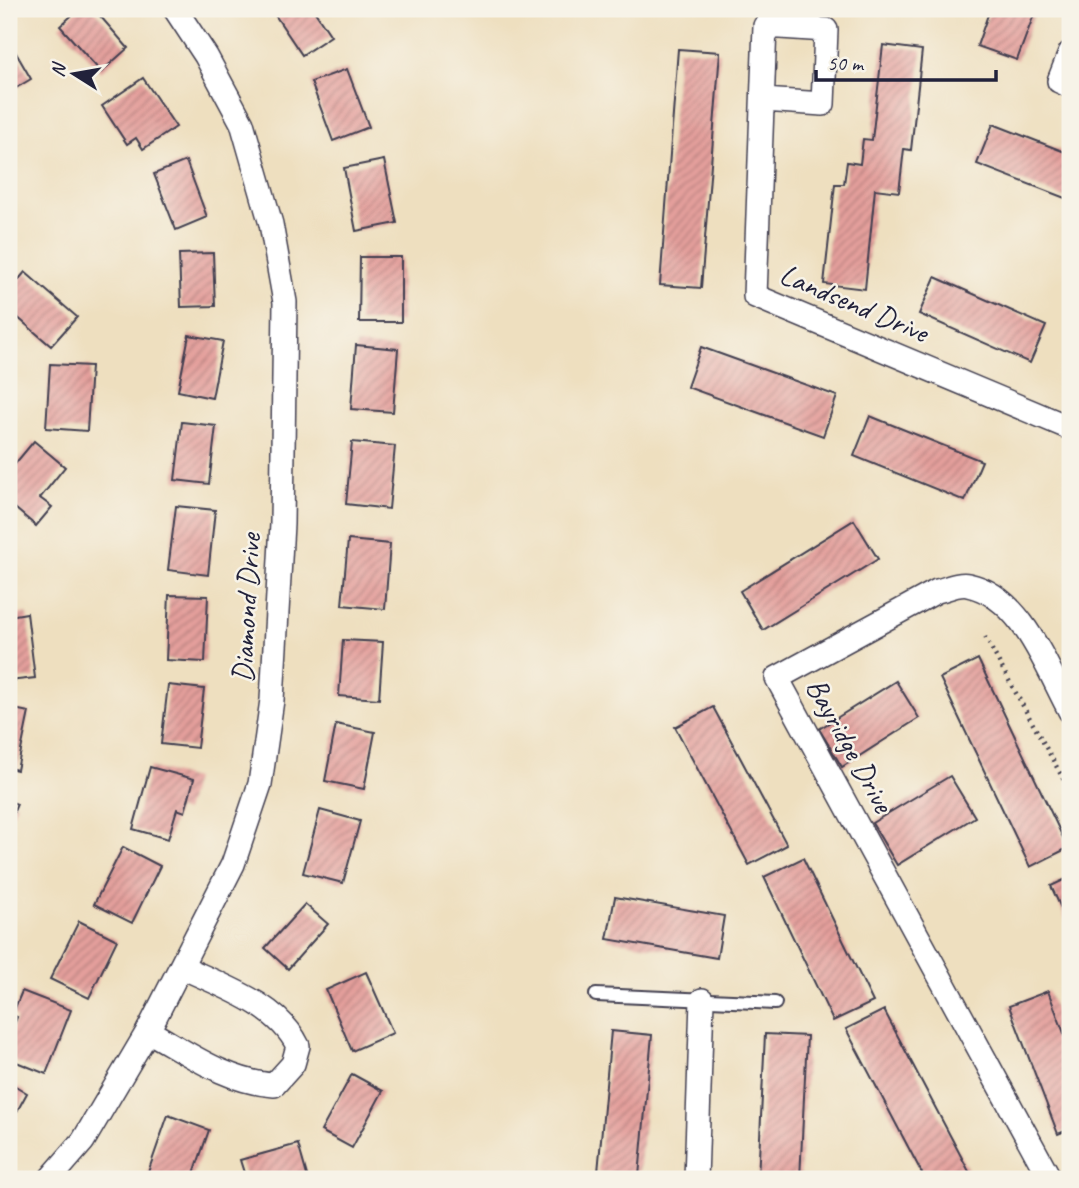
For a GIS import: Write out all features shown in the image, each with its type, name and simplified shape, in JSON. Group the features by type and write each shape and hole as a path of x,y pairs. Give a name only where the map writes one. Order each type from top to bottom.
{"street":[{"name":"Diamond Drive","path":"50,1179 83,1141 182,967 243,838 260,784 268,737 282,524 285,302 271,225 242,123 206,55 175,9"},
{"path":"1070,53 1059,81 1070,86"},
{"name":"Landsend Drive","path":"763,100 755,296 1070,428"},
{"name":"Bayridge Drive","path":"1050,1179 777,678 937,591 966,584 996,595 1015,611 1070,712"},
{"path":"148,1031 228,1075 256,1084 274,1085 293,1064 298,1046 291,1031 272,1014 182,967"},
{"path":"696,1179 702,1000"}],"lane":[{"path":"596,995 775,1003"}],"path":[{"path":"985,637 1070,790"}],"building":[{"path":"79,9 94,9 128,48 101,72 60,26"},
{"path":"271,9 313,9 331,36 302,55"},
{"path":"990,9 1036,9 1017,60 977,46"},
{"path":"883,45 922,50 911,150 904,149 899,192 875,189 865,289 824,284 835,184 844,184 847,162 860,164 863,139 872,140"},
{"path":"12,46 31,79 9,92 9,48"},
{"path":"678,49 720,52 701,288 660,285"},
{"path":"347,69 369,127 333,141 311,82"},
{"path":"143,78 176,127 143,149 136,138 127,144 102,106"},
{"path":"993,124 1070,154 1070,200 977,164"},
{"path":"384,160 397,223 356,231 344,168"},
{"path":"186,161 207,217 176,230 154,174"},
{"path":"213,253 215,306 181,307 179,254"},
{"path":"360,257 401,257 401,322 359,322"},
{"path":"25,272 77,317 51,346 9,310 9,291"},
{"path":"935,277 1046,326 1030,363 919,314"},
{"path":"189,335 223,341 212,398 178,391"},
{"path":"356,345 398,349 393,412 351,409"},
{"path":"701,347 837,396 823,436 687,387"},
{"path":"50,364 91,366 87,431 46,428"},
{"path":"870,416 982,461 965,501 854,456"},
{"path":"182,422 216,426 209,484 175,480"},
{"path":"34,441 65,467 40,498 52,507 36,526 9,503 9,471"},
{"path":"352,442 395,446 389,509 346,504"},
{"path":"176,506 215,510 208,575 168,570"},
{"path":"854,520 878,559 763,630 740,591"},
{"path":"348,540 390,544 385,609 342,605"},
{"path":"169,595 208,596 205,662 166,660"},
{"path":"27,613 35,678 9,681 9,616"},
{"path":"343,640 383,642 379,699 339,696"},
{"path":"978,659 1068,848 1030,867 940,678"},
{"path":"896,681 919,718 842,767 819,729"},
{"path":"168,685 204,689 197,748 161,744"},
{"path":"713,707 787,845 749,865 675,727"},
{"path":"9,708 29,712 17,770 9,768"},
{"path":"336,724 375,732 364,789 325,781"},
{"path":"150,767 194,779 185,812 177,809 168,839 133,829"},
{"path":"950,776 975,817 897,865 872,823"},
{"path":"9,801 17,804 9,823"},
{"path":"320,810 360,821 343,883 303,873"},
{"path":"123,847 160,866 132,923 94,904"},
{"path":"803,858 873,1002 833,1021 764,877"},
{"path":"1070,877 1070,928 1051,886"},
{"path":"615,897 724,916 717,958 607,939"},
{"path":"305,904 328,924 288,969 265,948"},
{"path":"79,921 117,940 89,998 50,979"},
{"path":"366,972 393,1033 352,1051 326,990"},
{"path":"22,991 71,1010 46,1074 9,1059 9,1037 17,1017 12,1015"},
{"path":"1048,991 1070,1049 1070,1129 1058,1134 1009,1006"},
{"path":"884,1010 973,1179 925,1179 846,1029"},
{"path":"611,1031 652,1035 639,1176 598,1172"},
{"path":"765,1034 807,1036 800,1179 758,1179"},
{"path":"352,1074 383,1091 352,1148 321,1131"},
{"path":"9,1082 27,1093 9,1126"},
{"path":"168,1115 209,1130 192,1179 146,1178"},
{"path":"298,1144 308,1179 246,1179 240,1160"}]}
